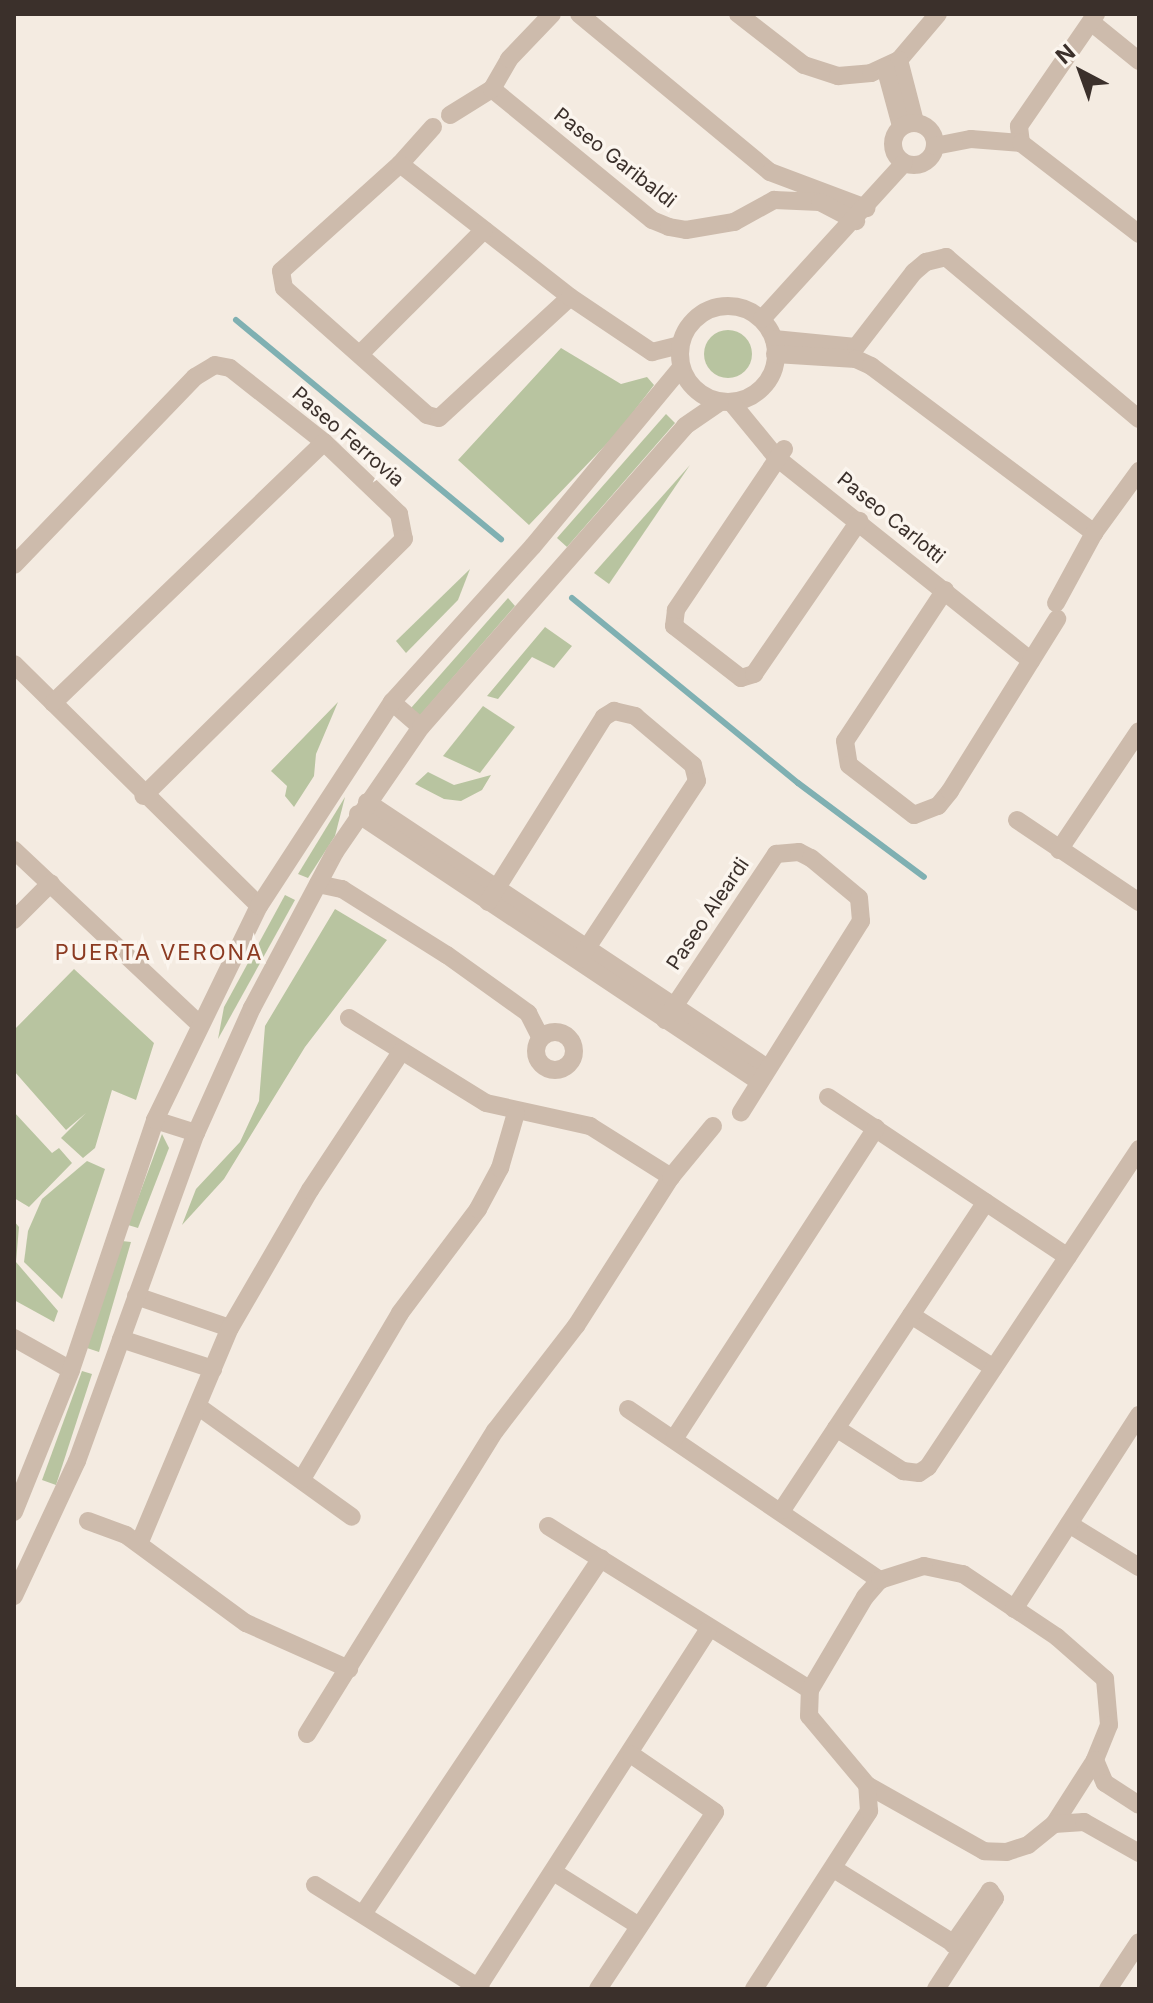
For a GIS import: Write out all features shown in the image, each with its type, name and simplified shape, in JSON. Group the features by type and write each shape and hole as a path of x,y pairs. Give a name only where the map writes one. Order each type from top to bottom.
{"street":[{"path":"450,115 492,89 509,59 552,14"},
{"path":"579,14 770,172 861,214"},
{"path":"738,14 823,74 854,75 892,64 932,16"},
{"path":"1021,143 1019,126 1094,18 1139,61"},
{"path":"892,64 908,124"},
{"name":"Paseo Garibaldi","path":"492,89 652,220 669,227 686,230 734,222 774,200"},
{"path":"908,124 928,128 935,146"},
{"path":"904,163 893,145 908,124"},
{"path":"433,127 400,164 279,277 288,292 361,353 427,415 444,417 570,297"},
{"path":"762,319 861,214 904,163 924,162 935,146 971,139 1021,143 1139,234"},
{"path":"400,164 570,297 652,352 680,345"},
{"path":"770,172 774,200 820,202 861,214"},
{"path":"361,353 484,230"},
{"path":"856,353 914,272 926,262 946,257 1139,419"},
{"path":"14,1596 60,1499 196,1133 252,1008 362,808 421,727 685,426 732,402 770,377 775,346 762,319 744,308 723,306 703,312 688,326 680,345 681,368 704,396 732,402 780,454 673,619 674,626 741,678 754,674 859,521"},
{"path":"775,346 856,353 1094,533"},
{"name":"Paseo Ferrovia","path":"14,565 195,377 215,365 230,368 324,442 394,506 404,539 143,796"},
{"path":"14,1512 71,1370 155,1120 198,1023 259,906 392,702 510,573 681,368"},
{"path":"53,703 324,442"},
{"name":"Paseo Carlotti","path":"780,454 1031,661"},
{"path":"945,590 845,741 844,753 858,775 914,815 938,806 1031,661 1094,533 1139,471"},
{"path":"14,664 143,796 259,906"},
{"path":"392,702 421,727"},
{"path":"492,896 604,717 614,711 635,716 693,765 697,781 583,955"},
{"path":"1059,850 1139,731"},
{"path":"362,808 668,1014 763,1074"},
{"path":"1017,820 1139,902"},
{"path":"14,850 198,1023"},
{"name":"Paseo Aleardi","path":"668,1014 776,854 799,852 811,858 859,898 863,915 741,1112"},
{"path":"14,920 51,883"},
{"path":"318,884 342,889 447,955 528,1013 541,1038"},
{"path":"349,1018 486,1103 516,1113 590,1126 671,1177"},
{"path":"139,1544 230,1328 295,1214 401,1052"},
{"path":"828,1097 1068,1257"},
{"path":"302,1479 387,1332 478,1209 500,1168 516,1113"},
{"path":"155,1120 196,1133"},
{"path":"307,1734 495,1431 576,1326 671,1177 713,1126"},
{"path":"674,1439 876,1128"},
{"path":"836,1428 903,1471 919,1473 936,1458 1139,1149"},
{"path":"782,1510 986,1202"},
{"path":"136,1296 230,1328"},
{"path":"911,1315 994,1368"},
{"path":"14,1338 71,1370"},
{"path":"121,1339 213,1369"},
{"path":"199,1407 352,1517"},
{"path":"628,1409 782,1510 880,1580"},
{"path":"1014,1609 1139,1415"},
{"path":"26,1487 60,1499"},
{"path":"88,1521 139,1544 246,1623 349,1669"},
{"path":"1069,1524 1139,1567"},
{"path":"548,1526 708,1630 810,1690"},
{"path":"363,1914 601,1558"},
{"path":"924,1566 963,1574 1014,1609 1057,1637 1105,1679 1109,1725 1095,1760 1054,1824 1028,1845 1007,1852 984,1851 867,1785 819,1732 809,1716 810,1690 880,1580 924,1566"},
{"path":"315,1885 479,1988 632,1755 708,1630"},
{"path":"598,1989 715,1812 632,1755"},
{"path":"1095,1760 1105,1783 1139,1805"},
{"path":"838,1872 869,1811 867,1785"},
{"path":"755,1989 875,1818 897,1804"},
{"path":"1054,1824 1084,1822 1139,1853"},
{"path":"838,1872 958,1946 936,1989"},
{"path":"555,1873 639,1926"},
{"path":"1108,1989 1139,1942"}],"green space":[{"path":"728,330 745,337 752,354 745,371 728,378 711,371 704,354 711,337"},
{"path":"561,348 621,384 647,377 654,385 618,432 529,525 458,460"},
{"path":"666,414 675,423 567,547 557,538"},
{"path":"690,465 609,584 594,573"},
{"path":"470,569 458,600 406,653 396,641"},
{"path":"508,598 515,606 416,720 411,708"},
{"path":"545,627 572,646 554,668 532,657 498,699 487,696"},
{"path":"338,702 316,754 314,776 294,807 285,796 287,786 271,771"},
{"path":"483,706 515,727 480,773 443,756"},
{"path":"428,772 454,785 491,775 482,790 461,801 444,799 415,784"},
{"path":"345,797 335,836 308,878 298,874"},
{"path":"285,895 295,900 218,1039 224,1007"},
{"path":"335,909 387,940 305,1047 224,1179 182,1225 196,1189 240,1142 259,1101 265,1026"},
{"path":"74,969 154,1043 136,1100 112,1090 95,1148 83,1158 61,1138 86,1113 66,1130 14,1071 14,1030"},
{"path":"14,1112 52,1153 59,1148 72,1163 29,1207 14,1198"},
{"path":"162,1134 169,1148 138,1228 128,1225"},
{"path":"87,1161 105,1169 62,1299 24,1262 28,1231 42,1199"},
{"path":"14,1221 19,1227 16,1262 58,1311 54,1322 14,1300"},
{"path":"122,1241 131,1242 99,1352 87,1348"},
{"path":"82,1371 92,1374 56,1485 42,1480"}],"waterway":[{"path":"236,320 501,539"},
{"path":"572,598 798,783 924,877"}],"district":[{"name":"PUERTA VERONA","path":"159,953"}]}
